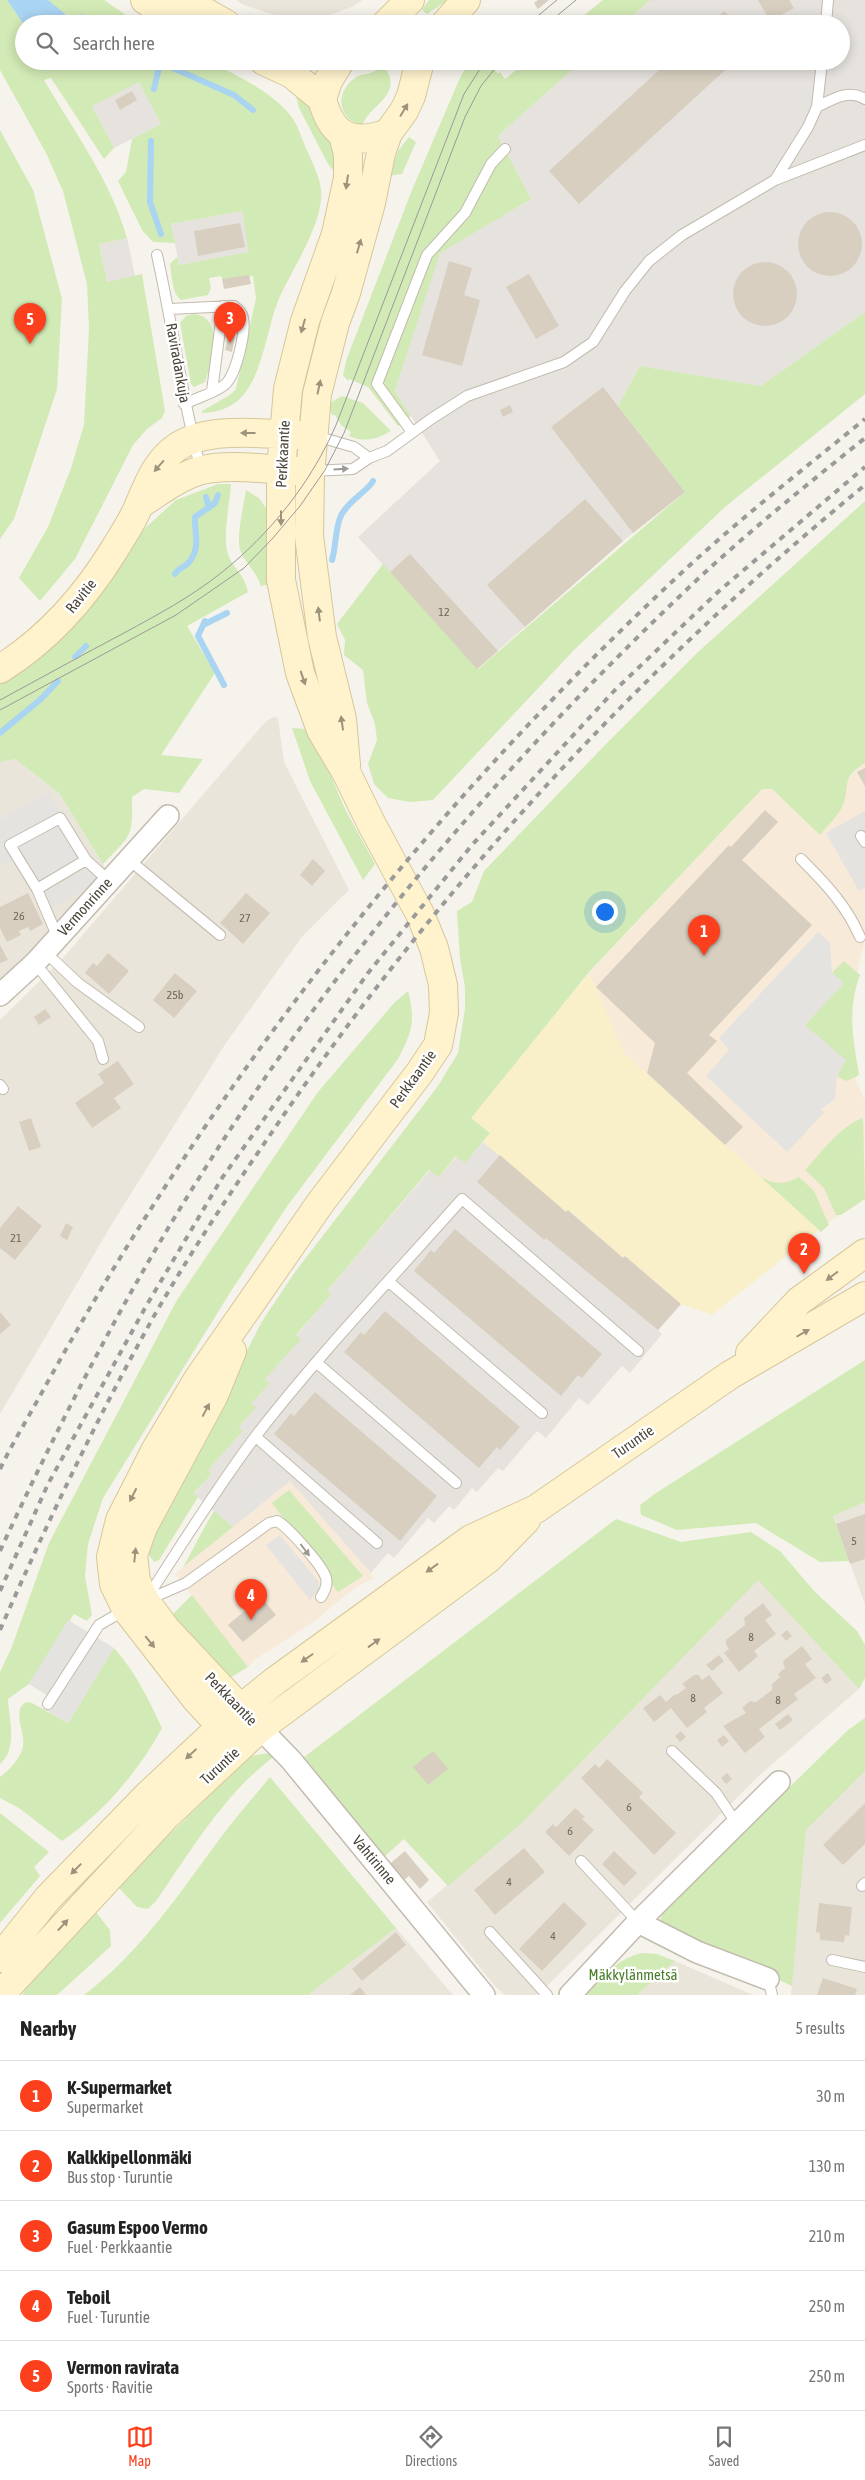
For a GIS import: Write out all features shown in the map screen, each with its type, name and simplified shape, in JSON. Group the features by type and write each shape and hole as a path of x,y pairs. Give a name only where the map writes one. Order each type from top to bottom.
{"main road":[{"path":"145,0 169,15"},
{"path":"184,0 210,15"},
{"path":"395,15 410,0"},
{"path":"453,15 466,0"},
{"path":"283,70 292,74 322,99 332,122 343,134 354,140 370,140 388,133 404,111 411,96 413,70"},
{"path":"322,99 328,81 335,70"},
{"name":"Perkkaantie","path":"346,772 342,720 322,637 309,536 310,471 317,394 322,372 366,220 388,133"},
{"name":"Perkkaantie","path":"260,1728 230,1718 166,1629 114,1584 111,1557 120,1520 155,1451 198,1379 251,1306 321,1202 424,1066 438,1045 444,1013 443,985 434,948 420,914 322,730 300,673 281,580 282,434 290,373 305,321 336,234 348,178 348,156 343,134"},
{"name":"Ravitie","path":"0,669 34,644 74,606 100,572 140,504 145,487 155,470 176,448 193,440 245,432 314,435"},
{"name":"Ravitie","path":"140,504 181,478 201,470 223,468 310,471"},
{"name":"Turuntie","path":"730,1375 799,1301 865,1253"},
{"name":"Turuntie","path":"0,1958 48,1898 148,1795 230,1718 275,1681 471,1539 536,1509 730,1375 865,1296"},
{"name":"Turuntie","path":"0,1995 166,1816 260,1728 488,1559 536,1509"}],"street":[{"name":"Vermonrinne","path":"0,995 46,951 168,816"},
{"name":"Vahtirinne","path":"260,1728 292,1760 484,1995"},
{"path":"570,1995 638,1922 779,1782"},
{"path":"638,1922 770,1987"}],"lane":[{"path":"827,15 828,0"},
{"path":"775,180 808,127 817,107 821,70"},
{"path":"817,107 838,97 853,94 865,99"},
{"path":"310,471 353,469 369,458 388,451 412,432 467,396 564,362 593,342 600,334 625,291 649,261 682,235 775,180 865,145"},
{"path":"412,432 378,384 428,255 465,213 491,164 505,149"},
{"name":"Raviradankuja","path":"157,255 184,404 201,470"},
{"path":"212,391 223,306"},
{"path":"168,309 234,306 241,312 244,320 237,368 224,386 184,404"},
{"path":"314,435 354,447 369,458"},
{"path":"103,1059 98,1041 46,951 37,889 10,845 60,818 86,860 109,881"},
{"path":"128,859 220,936"},
{"path":"801,859 834,892 853,921 860,937"},
{"path":"37,889 86,860"},
{"path":"46,951 78,983 139,1027"},
{"path":"136,1605 256,1437 317,1364 462,1199 638,1350"},
{"path":"389,1282 542,1414"},
{"path":"317,1364 456,1483"},
{"path":"256,1437 378,1543"},
{"path":"48,1704 99,1625 136,1605 186,1583 269,1523 277,1521 286,1527 326,1577 326,1588 321,1597"},
{"path":"672,1751 716,1793 737,1824"},
{"path":"581,1861 638,1922"},
{"path":"490,1932 547,1995"},
{"path":"832,1960 865,1967"}],"shaded area":[{"path":"236,0 362,0 354,6 330,15 275,15 244,5"},
{"path":"650,0 865,0 865,312 761,386 640,366 618,406 685,492 623,541 477,669 358,537 440,461 395,391 440,252 531,199 498,136 572,70 850,70 850,15 634,15"},
{"path":"139,81 161,124 114,148 92,106"},
{"path":"242,211 250,252 179,265 171,224"},
{"path":"127,238 135,276 107,282 99,244"},
{"path":"274,717 278,718 284,762 349,890 301,938 226,1043 115,1219 0,1414 0,1020 63,958 266,721"},
{"path":"15,759 59,793 109,874 0,985 0,762"},
{"path":"865,763 865,939 844,1030 854,1076 865,1100 865,1195 819,1230 624,1053 589,973 762,789 772,789 820,835 843,806 846,783 858,767"},
{"path":"48,792 100,880 49,910 18,857 2,867 0,863 0,820"},
{"path":"865,811 865,888 859,891 826,833"},
{"path":"818,932 830,943 832,973 844,983 805,1025 846,1060 837,1076 835,1099 821,1109 824,1113 787,1152 706,1076 729,1050 719,1038"},
{"path":"483,1142 681,1304 658,1330 662,1334 630,1373 622,1366 588,1405 579,1398 546,1438 537,1431 503,1471 498,1468 477,1492 472,1488 454,1510 449,1506 434,1523 428,1518 394,1558 388,1553 371,1573 290,1481 233,1527 194,1494 212,1474 208,1470 243,1431 239,1427 255,1408 251,1404 270,1383 265,1379 300,1339 296,1336 330,1296 327,1291 430,1170 439,1177 457,1156 465,1162"},
{"path":"425,1187 438,1198 389,1255 377,1244"},
{"path":"352,1274 364,1284 314,1342 302,1332"},
{"path":"273,1475 282,1486 249,1513 240,1502"},
{"path":"290,1480 371,1573 373,1579 356,1587 312,1623 256,1659 248,1667 175,1574"},
{"path":"865,1502 865,1604 833,1516"},
{"path":"280,1535 318,1581 319,1589 310,1600 266,1545"},
{"path":"758,1579 859,1689 762,1773 540,1993 536,1995 505,1995 494,1985 427,1902 521,1824"},
{"path":"68,1620 114,1648 68,1723 44,1709 51,1698 29,1684"},
{"path":"865,1771 865,1995 791,1995 806,1829"},
{"path":"396,1928 453,1995 308,1995"},
{"path":"675,1961 753,1995 637,1995"}],"green space":[{"path":"0,0 7,0 17,15 15,15 15,70 226,70 276,101 293,119 319,179 321,189 321,202 313,231 278,301 251,384 241,398 231,405 221,410 202,413 202,411 230,395 236,389 256,298 253,276 222,279 221,276 209,278 211,288 208,295 181,300 174,289 170,264 177,257 179,265 249,252 242,211 171,224 175,243 153,242 142,230 118,181 126,172 132,139 161,124 139,82 92,106 114,148 104,159 51,78 44,80 102,176 127,238 99,244 107,282 142,274 165,411 162,418 147,429 133,445 75,559 40,601 19,578 48,527 71,468 84,425 89,328 87,284 63,191 46,153 0,70"},
{"path":"48,0 104,0 126,15 72,15 56,8"},
{"path":"429,0 448,0 427,14 422,10"},
{"path":"603,0 650,0 634,15 584,15"},
{"path":"386,70 391,85 384,99 366,118 362,126 348,118 344,112 342,98 348,84 360,75"},
{"path":"464,70 495,70 498,74 500,72 505,79 516,70 572,70 498,136 531,199 440,253 395,391 411,416 398,426 368,387 349,379 348,381 343,375 347,358 412,190"},
{"path":"294,88 311,105 324,125 332,148 335,172 328,164 299,108"},
{"path":"0,130 33,190 62,299 57,389 14,519 0,539"},
{"path":"409,137 416,142 402,174 389,176 398,151"},
{"path":"865,312 865,394 725,507 574,650 433,800 410,802 388,798 374,784 368,764 377,740 375,724 367,703 363,670 344,655 345,640 337,624 383,564 478,669 685,492 618,406 640,366 761,386"},
{"path":"194,314 204,317 210,324 214,342 211,364 205,382 194,387 191,384 180,323 186,316"},
{"path":"342,396 363,403 391,431 365,440 349,436 351,432 341,425 335,415 332,415 328,404"},
{"path":"218,484 231,484 226,547 230,559 244,580 248,592 187,626 215,673 161,755 203,759 179,793 144,789 132,797 131,829 125,841 103,864 59,793 15,759 0,762 0,682 144,529 176,500"},
{"path":"246,490 259,498 271,515 271,584 261,586 239,546 239,531"},
{"path":"865,501 865,763 857,768 849,779 845,801 840,811 820,835 772,789 762,789 589,972 472,1118 490,1133 465,1163 456,1156 439,1177 429,1170 327,1291 331,1295 296,1335 301,1339 265,1379 270,1383 251,1404 256,1407 239,1427 243,1431 208,1470 212,1474 194,1493 198,1497 159,1560 154,1562 146,1551 261,1323 295,1272 438,1086 458,1053 465,1009 465,987 460,959 457,911 472,902 484,871 604,746 697,653"},
{"path":"292,728 306,729 318,746 345,809 375,864 363,880 310,781"},
{"path":"844,961 860,975 852,1012 853,1037 859,1074 846,1081 837,1076 805,1025 843,983 832,973"},
{"path":"408,991 412,1010 411,1026 407,1041 398,1059 288,1205 231,1291 103,1498 88,1544 85,1576 92,1615 87,1621 74,1614 29,1684 8,1699 11,1742 6,1758 0,1764 0,1672 11,1649 49,1543 177,1300 318,1092 394,1003"},
{"path":"863,1118 865,1199 841,1215 836,1215 824,1188 805,1170 839,1133"},
{"path":"759,1176 779,1183 799,1177 814,1191 829,1225 821,1232"},
{"path":"865,1360 865,1502 833,1516 849,1561 820,1562 756,1523 677,1530 641,1515 640,1505 656,1493"},
{"path":"289,1490 363,1576 338,1592 272,1503"},
{"path":"214,1511 233,1527 183,1567 206,1525"},
{"path":"616,1519 681,1542 751,1532 780,1551 814,1591 857,1631 865,1645 865,1678 859,1689 758,1580 521,1824 448,1886 404,1839 383,1858 303,1758"},
{"path":"192,1595 248,1667 228,1679 170,1620 173,1614"},
{"path":"114,1648 147,1696 162,1728 131,1776 105,1805 62,1841 19,1808 0,1798 0,1777 13,1765 22,1750 23,1737 19,1717 21,1706 26,1702 32,1703 68,1723"},
{"path":"865,1718 865,1771 806,1830 792,1986 693,1939 668,1931 660,1921 663,1911 848,1730"},
{"path":"269,1753 275,1756 240,1787 210,1823 156,1901 148,1909 137,1907 117,1886 250,1756"},
{"path":"270,1777 396,1928 308,1995 84,1995 124,1959 160,1919 229,1826"},
{"path":"0,1813 49,1852 34,1867 40,1876 0,1923"},
{"path":"95,1911 110,1930 111,1946 57,1995 22,1995 37,1972"},
{"name":"Mäkkylänmetsä","path":"642,1953 657,1954 675,1961 637,1995 586,1995 618,1964 625,1959"}],"sand":[{"path":"589,973 624,1053 819,1230 712,1315 681,1304 625,1256 623,1258 569,1210 566,1212 483,1142 490,1133 471,1118"}],"water":[{"path":"7,0 48,0 68,15 17,15"}],"building":[{"path":"538,0 549,0 538,9 534,3"},
{"path":"758,0 789,0 794,8 781,15 767,15"},
{"path":"724,11 728,15 720,15"},
{"path":"659,70 725,70 579,204 549,171"},
{"path":"132,91 137,100 120,110 115,100"},
{"path":"824,212 836,212 853,221 860,232 862,244 860,256 853,267 836,276 824,276 812,271 803,262 798,250 798,238 803,226 812,217"},
{"path":"240,223 245,247 198,256 194,231"},
{"path":"449,261 472,268 464,295 480,300 462,366 422,355"},
{"path":"759,262 771,262 788,271 795,282 797,294 795,306 788,317 771,326 759,326 747,321 738,312 733,300 733,288 738,276 747,267"},
{"path":"529,274 559,326 536,339 506,287"},
{"path":"249,275 251,284 224,289 222,279"},
{"path":"229,334 235,335 232,352 225,350"},
{"path":"603,387 685,492 633,533 551,427"},
{"path":"510,405 513,412 503,417 500,410"},
{"path":"585,499 623,541 525,627 487,585"},
{"path":"410,554 498,651 477,669 390,572"},
{"path":"865,768 865,786 857,772"},
{"path":"765,810 778,822 742,860 812,925 709,1035 717,1041 687,1073 743,1127 725,1145 647,1073 655,1043 596,987 729,845 731,847"},
{"path":"313,859 325,871 312,886 300,875"},
{"path":"28,893 43,924 30,931 28,927 19,931 21,935 7,942 0,928 0,907"},
{"path":"246,893 270,913 243,944 220,923"},
{"path":"0,945 8,960 0,963"},
{"path":"108,953 129,971 109,994 85,973 93,963 97,966"},
{"path":"175,973 197,991 174,1018 153,1000"},
{"path":"45,1009 51,1017 39,1025 34,1017"},
{"path":"118,1061 134,1084 114,1098 121,1108 92,1128 75,1103 104,1083 98,1074"},
{"path":"31,1118 41,1147 29,1151 19,1122"},
{"path":"500,1155 566,1212 568,1210 623,1258 625,1256 681,1304 658,1330 546,1238 544,1240 477,1182"},
{"path":"18,1206 42,1226 15,1260 0,1248 0,1228"},
{"path":"66,1223 73,1227 67,1240 60,1236"},
{"path":"455,1229 602,1354 582,1378 578,1375 561,1396 414,1271 431,1250 434,1253"},
{"path":"385,1311 520,1427 500,1450 497,1447 479,1468 344,1352 361,1332 364,1335"},
{"path":"0,1312 11,1325 0,1334"},
{"path":"315,1392 437,1496 400,1541 274,1434 291,1413 294,1416"},
{"path":"865,1514 865,1559 850,1564 836,1524"},
{"path":"261,1597 276,1615 243,1642 228,1625"},
{"path":"763,1603 772,1615 765,1620 776,1634 754,1651 758,1656 739,1672 724,1653 729,1649 726,1645 726,1640 745,1625 744,1618"},
{"path":"787,1630 792,1636 786,1641 781,1635"},
{"path":"802,1646 812,1659 805,1664 816,1678 794,1694 798,1699 759,1729 765,1737 745,1753 723,1726 746,1713 742,1708 750,1701 756,1702 772,1690 772,1684 780,1677 778,1674 785,1668 783,1661"},
{"path":"719,1655 724,1661 712,1671 706,1665"},
{"path":"828,1673 832,1680 826,1684 821,1678"},
{"path":"694,1675 699,1675 702,1680 709,1675 723,1693 704,1708 707,1712 687,1728 671,1708 654,1722 643,1708 660,1695 666,1702 686,1688 682,1684"},
{"path":"788,1714 793,1720 780,1730 775,1724"},
{"path":"681,1731 686,1737 680,1742 675,1736"},
{"path":"724,1735 729,1741 722,1747 717,1740"},
{"path":"433,1751 448,1769 428,1785 413,1767"},
{"path":"607,1759 643,1793 639,1797 676,1833 654,1855 581,1778 595,1764 599,1768"},
{"path":"727,1773 732,1779 726,1784 721,1778"},
{"path":"865,1803 865,1844 843,1865 823,1845"},
{"path":"575,1808 585,1817 582,1819 594,1830 569,1856 545,1832 553,1824 556,1827"},
{"path":"524,1848 545,1872 495,1915 474,1890"},
{"path":"405,1851 429,1880 420,1889 409,1876 400,1883 386,1867"},
{"path":"614,1851 637,1873 624,1886 602,1864"},
{"path":"564,1902 587,1924 542,1971 519,1949"},
{"path":"819,1903 852,1907 849,1936 845,1935 844,1942 820,1940 820,1933 816,1932"},
{"path":"396,1932 406,1945 362,1981 352,1969"},
{"path":"823,1978 857,1989 855,1995 817,1995"},
{"path":"360,1987 366,1995 350,1995"}],"waterway":[{"path":"154,89 158,70"},
{"path":"177,70 234,95 253,110"},
{"path":"151,141 150,202 161,234"},
{"path":"332,560 340,518 351,502 373,481"},
{"path":"175,574 193,556 196,545 195,517 215,503 218,495"},
{"path":"206,497 209,508"},
{"path":"205,624 227,613"},
{"path":"205,621 198,636 224,685"},
{"path":"75,657 86,646"},
{"path":"0,733 41,699 58,681"}],"tram line":[{"path":"539,15 557,0"},
{"path":"558,15 576,0"},
{"path":"0,700 149,619 198,590 239,558 288,506 314,467 336,425 464,94 479,70"},
{"path":"0,710 176,615 244,568 300,506 325,470 344,433 465,117 481,86 494,70"}],"railway":[{"path":"0,1469 59,1361 113,1269 214,1114 274,1029 403,866 471,787 615,637 711,546 865,419"},
{"path":"0,1551 71,1404 149,1260 177,1213 259,1086 315,1007 374,931 435,856 499,783 564,712 632,643 701,576 802,489 865,438"},
{"path":"0,1591 48,1484 145,1308 222,1178 368,973 472,845 614,691 719,591 865,467"},
{"path":"0,1630 73,1471 112,1393 154,1316 181,1271 268,1138 332,1047 399,958 469,873 542,790 619,710 698,632 780,557 865,485"}],"place":[{"name":"Gasum Espoo Vermo","path":"230,343"},
{"name":"Vermon ravirata","path":"30,344"},
{"name":"K-Supermarket","path":"704,956"},
{"name":"Kalkkipellonmäki","path":"804,1274"},
{"name":"Teboil","path":"251,1620"}]}
